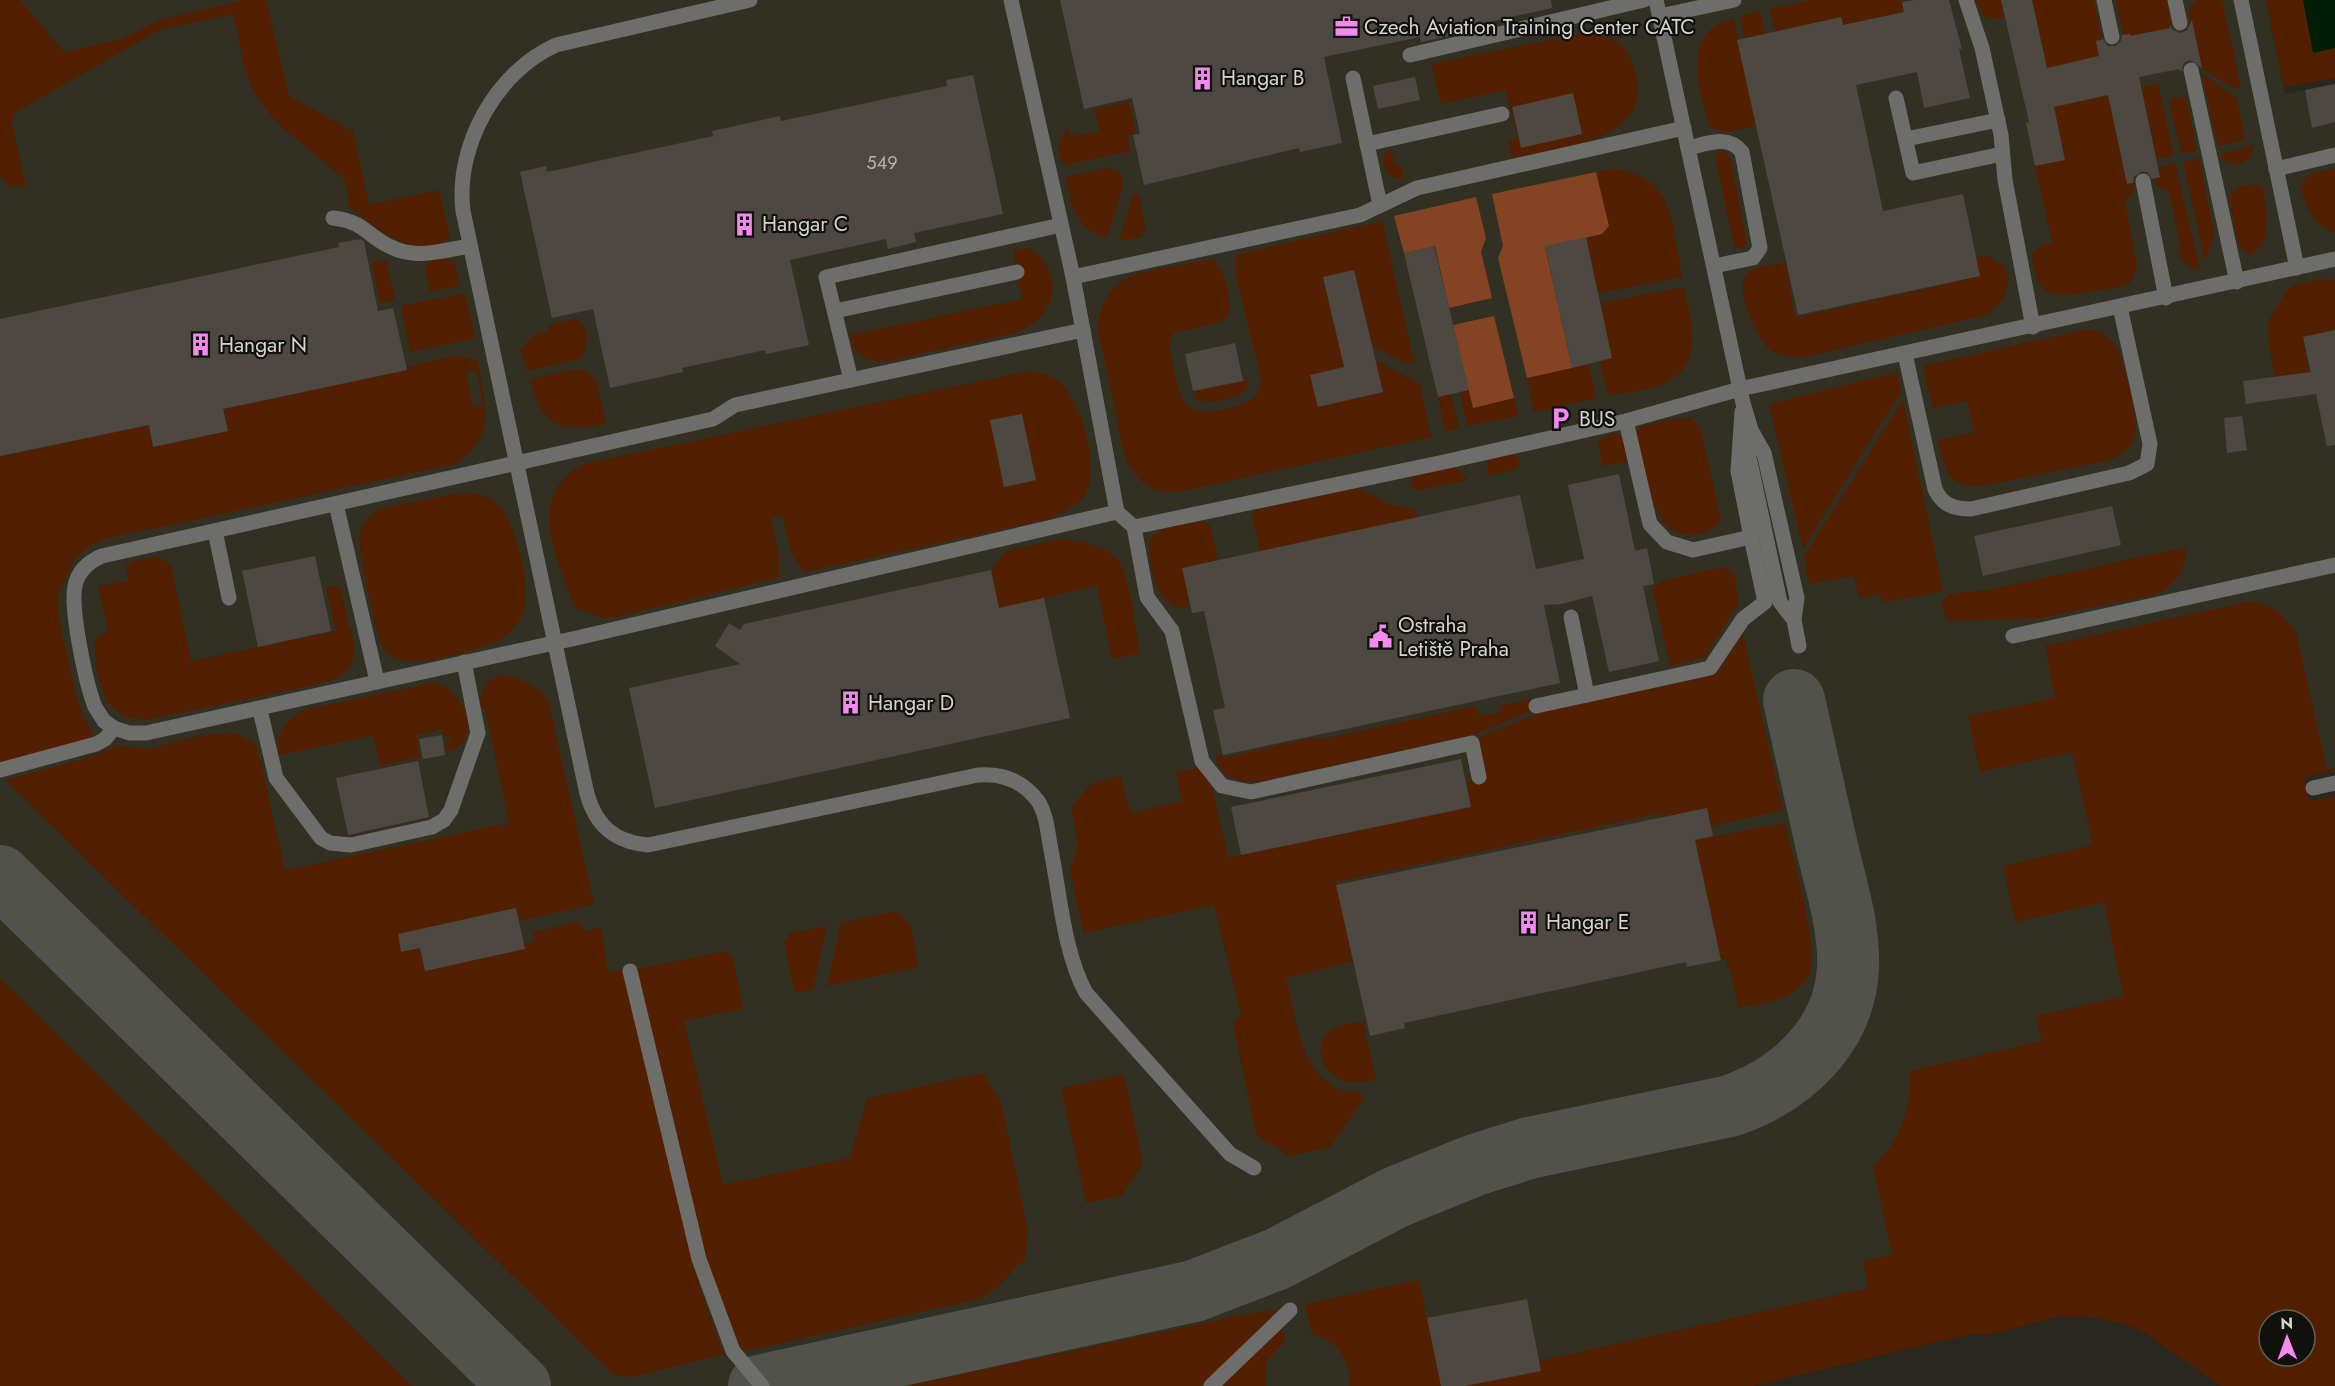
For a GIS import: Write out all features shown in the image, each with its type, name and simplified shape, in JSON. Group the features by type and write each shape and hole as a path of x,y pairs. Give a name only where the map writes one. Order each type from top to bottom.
{"lane":[{"path":"750,0 556,45 538,54 511,76 479,124 465,152 460,189 470,246 591,805 603,826 623,841 648,845 978,775 998,775 1018,782 1030,791 1043,814 1074,967 1086,993 1223,1147 1254,1168"},
{"path":"1011,0 1073,277 1117,512 1134,527 1147,597 1172,631 1202,761 1221,786 1240,791 1262,790 1472,743 1479,777"},
{"path":"1410,55 1644,0"},
{"path":"1656,0 1741,396 1751,430 1764,453 1797,598 1794,620 1799,646"},
{"path":"1660,16 1734,0"},
{"path":"1966,0 1982,48 1998,120 2005,180 2033,327"},
{"path":"2104,0 2112,37"},
{"path":"2175,0 2180,23"},
{"path":"2241,0 2297,268"},
{"path":"2191,70 2237,282"},
{"path":"1353,78 1380,205"},
{"path":"1896,98 1913,173 2002,154"},
{"path":"1367,144 1502,114"},
{"path":"1906,139 1998,120"},
{"path":"1073,277 1360,215 1417,189 1684,128"},
{"path":"1688,148 1722,141 1730,142 1742,152 1760,248 1752,258 1713,266"},
{"path":"2276,169 2335,155"},
{"path":"2143,181 2166,298"},
{"path":"333,218 354,221 390,247 404,252 422,254 470,246"},
{"path":"851,380 826,277 1061,225"},
{"path":"1134,527 1741,396 1905,354 2335,260"},
{"path":"835,311 1017,272"},
{"path":"1905,354 1938,497 1958,509 1982,506 2129,473 2147,464 2150,444 2120,308"},
{"path":"1083,330 735,405 713,419 102,556 93,560 80,574 75,584 73,605 91,697 99,714 114,728 129,733 146,733 260,710 377,681 1117,512"},
{"path":"1536,706 1710,668 1743,619 1765,602 1738,471 1741,396"},
{"path":"1626,421 1650,524 1667,542 1693,550 1751,537"},
{"path":"336,504 377,681"},
{"path":"215,531 229,598"},
{"path":"2013,636 2335,564"},
{"path":"1571,617 1587,695"},
{"path":"260,710 276,778 321,838 330,843 351,845 432,827 444,820 451,810 477,742 478,725 464,662"},
{"path":"0,770 96,744 105,739 114,728"},
{"path":"2313,788 2335,783"},
{"path":"630,971 699,1259 734,1350 762,1386"},
{"path":"1211,1386 1290,1310"}],"shaded area":[{"path":"0,0 2266,0 2285,94 2335,84 2335,768 2297,776 2335,955 1753,1386 0,1386"},
{"path":"0,0 20,0 64,52 122,39 159,20 245,0 266,0 289,96 353,131 369,205 439,190 450,237 437,245 423,247 410,245 384,233 349,207 345,180 282,127 264,107 252,87 243,64 234,14 161,29 14,113 11,119 26,187 9,187 0,174"},
{"path":"1812,0 1901,0 1904,12 1843,25 1841,17 1775,32 1770,9"},
{"path":"1975,0 2009,0 2001,2 2004,17 1993,19 1984,16"},
{"path":"2032,0 2094,0 2102,39 2096,41 2127,184 2134,183 2135,189 2125,202 2137,265 2133,279 2122,286 2081,294 2059,295 2043,287 2037,279 2032,253 2039,246 2052,242 2035,166 2053,107 2091,99 2047,68"},
{"path":"2116,0 2166,0 2172,24 2170,28 2130,36 2129,34 2123,35"},
{"path":"2196,0 2222,0 2241,87 2232,88 2202,68 2188,13"},
{"path":"2266,0 2335,0 2335,78 2284,87"},
{"path":"2303,0 2335,0 2335,48 2313,53"},
{"path":"1760,11 1765,34 1745,38 1740,16"},
{"path":"1734,18 1757,126 1723,133 1709,126 1701,94 1697,63 1699,48 1705,36 1716,25"},
{"path":"1589,32 1606,36 1624,47 1635,70 1638,94 1631,113 1618,127 1599,137 1554,150 1512,158 1508,141 1518,138 1505,90 1441,104 1431,64"},
{"path":"2201,73 2237,98 2245,140 2218,146"},
{"path":"2158,84 2174,156 2157,159 2141,87"},
{"path":"2186,96 2197,151 2181,154 2169,100"},
{"path":"1129,102 1136,132 1127,136 1131,151 1063,165 1058,146 1068,126 1070,136 1099,132 1095,109"},
{"path":"2254,145 2250,158 2239,164 2225,162 2219,154"},
{"path":"1391,149 1395,165 1401,164 1404,178 1392,177 1384,167 1384,155"},
{"path":"1724,150 1730,159 1747,242 1742,249 1734,246 1716,160 1717,152"},
{"path":"2199,158 2214,234 2205,262 2183,162"},
{"path":"2175,163 2200,268 2198,269 2187,266 2180,258 2178,251 2181,249 2169,191 2156,185 2155,178 2160,177 2159,167"},
{"path":"1109,167 1120,172 1123,185 1107,238 1088,229 1077,215 1065,177"},
{"path":"2335,168 2335,233 2327,230 2315,220 2300,185 2309,174"},
{"path":"1612,169 1633,173 1649,181 1660,192 1672,222 1682,277 1598,293 1586,237 1602,234 1609,226 1596,172"},
{"path":"1596,172 1609,226 1602,234 1545,247 1572,368 1527,378 1498,258 1503,246 1492,194"},
{"path":"2251,184 2263,188 2267,225 2262,243 2249,255 2238,246 2229,197 2235,188"},
{"path":"1133,194 1139,194 1146,230 1141,231 1143,237 1119,241"},
{"path":"1476,197 1486,238 1481,252 1492,298 1449,308 1435,246 1404,253 1394,216"},
{"path":"1382,221 1414,362 1405,363 1373,347 1354,270 1323,278 1338,342 1362,363 1310,376 1318,407 1383,392 1376,360 1420,384 1431,437 1177,492 1159,490 1146,484 1136,475 1123,450 1098,331 1103,303 1113,288 1137,273 1213,259 1221,270 1227,285 1229,315 1218,322 1174,333 1170,344 1171,352 1178,387 1186,403 1200,411 1234,407 1258,394 1261,379 1236,277 1236,255"},
{"path":"1030,248 1042,259 1049,270 1052,295 1039,318 1028,327 1014,333 884,362 861,356 854,348 850,335 1022,299 1013,250"},
{"path":"1988,256 2002,264 2009,279 2004,298 1989,314 1805,357 1781,355 1767,347 1754,327 1743,291 1743,281 1751,271 1760,267 1786,263 1795,318 1980,276 1976,257"},
{"path":"437,259 454,260 460,285 430,292 425,269 428,262"},
{"path":"386,260 395,300 380,303 371,263"},
{"path":"2318,279 2335,280 2335,330 2303,337 2309,372 2275,377 2268,340 2269,320 2288,289 2294,285"},
{"path":"1684,287 1692,327 1690,354 1685,365 1677,375 1657,386 1608,396 1600,361 1612,358 1600,303"},
{"path":"465,293 475,338 410,352 401,306"},
{"path":"1494,316 1514,398 1473,408 1453,325"},
{"path":"574,319 584,326 587,336 585,348 579,359 527,371 520,351 528,340 534,335 547,331 547,326"},
{"path":"2088,329 2110,338 2119,352 2135,418 2135,436 2128,448 2109,460 1982,486 1970,486 1954,480 1946,468 1938,440 1974,432 1967,401 1933,408 1923,366"},
{"path":"454,356 477,360 486,417 478,441 469,453 455,464 104,539 87,548 74,560 59,591 58,613 80,710 93,733 89,741 0,768 0,457 148,425 153,447 228,431 224,409 406,370 407,367","holes":["476,370 483,405 473,407 466,372"]},
{"path":"1589,364 1596,398 1534,412 1527,378"},
{"path":"570,370 584,370 596,379 606,423 576,428 565,427 547,417 540,407 530,379"},
{"path":"1029,371 1055,378 1069,393 1087,438 1091,471 1089,485 1081,500 1049,519 804,572 792,554 782,516 771,518 779,557 779,577 621,616 602,618 575,607 560,569 550,528 550,508 555,491 567,475 587,463","holes":["1022,414 1036,480 1004,487 991,420"]},
{"path":"1897,372 1901,391 1803,549 1769,404"},
{"path":"1248,380 1247,388 1243,392 1223,400 1202,401 1197,399 1193,391"},
{"path":"1469,390 1473,408 1514,398 1518,416 1467,426 1460,392"},
{"path":"1451,394 1459,428 1445,431 1438,397"},
{"path":"1903,400 1943,591 1885,602 1878,594 1859,598 1854,576 1809,584 1804,556"},
{"path":"1679,418 1691,418 1700,427 1721,519 1710,530 1695,535 1672,530 1650,502 1636,432 1641,426"},
{"path":"1615,433 1623,436 1630,461 1602,466 1598,439"},
{"path":"1513,454 1520,459 1517,469 1486,476 1489,458"},
{"path":"1454,466 1468,480 1420,490 1415,490 1410,484 1411,477 1414,475"},
{"path":"1358,488 1390,505 1415,509 1418,517 1260,551 1252,516 1255,510"},
{"path":"457,493 475,494 492,499 507,518 519,548 525,580 526,594 523,612 511,630 499,640 486,646 429,660 398,659 384,649 379,637 361,558 359,538 361,529 368,518 379,509"},
{"path":"1202,521 1210,525 1218,560 1183,568 1190,607 1179,607 1169,603 1157,585 1150,561 1150,539 1154,534 1167,528"},
{"path":"1060,539 1100,548 1114,556 1119,562 1129,592 1140,653 1112,659 1097,586 999,608 991,570 1007,551"},
{"path":"2186,547 2179,575 2170,586 2157,594 2039,618 1946,621 1942,601 1950,594 1988,590"},
{"path":"159,557 171,565 191,661 336,631 326,588 335,586 341,589 349,628 351,628 354,650 350,666 339,676 318,684 146,720 118,713 103,692 95,662 97,637 108,632 98,586 128,581 126,565 138,559"},
{"path":"1724,567 1734,573 1739,602 1705,657 1670,666 1652,586 1661,584 1661,581"},
{"path":"2252,601 2278,611 2296,632 2327,770 2335,768 2335,771 2304,778 2309,801 2335,796 2335,1386 2221,1386 2146,1334 2125,1324 2087,1317 2055,1317 1988,1335 1971,1334 1753,1386 1465,1386 1541,1371 1539,1361 1868,1288 1863,1261 1892,1255 1873,1166 1891,1145 1903,1123 1909,1098 1910,1071 2042,1041 2036,1016 2123,996 2104,902 2015,922 2003,866 2093,845 2072,752 1980,772 1968,716 2055,698 2045,646"},
{"path":"1743,634 1783,810 1711,826 1706,808 1663,817 1661,813 1336,882 1353,961 1286,978 1299,1033 1305,1052 1314,1068 1326,1081 1341,1089 1360,1092 1364,1098 1330,1147 1287,1156 1256,1133 1233,1024 1241,1014 1214,905 1083,933 1070,870 1078,847 1071,807 1092,783 1120,776 1131,813 1182,801 1176,772 1199,768 1212,787 1228,858 1471,806 1466,782 1486,777 1477,738 1542,712 1716,674"},
{"path":"501,675 527,683 548,700 594,904 519,921 516,908 416,930 425,971 525,949 524,944 535,941 533,932 580,922 583,931 601,927 608,972 625,970 701,1292 724,1354 632,1377 614,1375 5,780 73,762 118,746 148,749 201,735 235,733 254,743 260,759 285,870 509,823 486,712 478,704 487,682"},
{"path":"431,683 443,686 453,694 461,703 466,714 468,726 466,737 459,746 447,752 445,742 451,740 450,736 444,737 442,729 416,735 420,757 380,766 373,735 279,755 278,747 283,728 304,710"},
{"path":"1531,699 1533,710 1475,734 1258,782 1231,778 1221,769 1215,756 1223,755 1223,758 1317,737 1323,739 1476,706 1479,716 1501,712 1500,706"},
{"path":"1785,823 1807,919 1812,956 1811,968 1801,986 1786,996 1738,1008 1730,968 1728,968 1726,959 1720,958 1695,840"},
{"path":"892,912 900,914 910,926 915,942 918,967 827,986 841,923"},
{"path":"827,926 813,989 795,993 784,943 790,933"},
{"path":"726,951 733,958 743,1008 684,1021 723,1185 850,1158 867,1098 983,1073 1000,1098 1028,1231 1024,1264 1020,1262 995,1288 977,1299 742,1352 705,1256 637,969"},
{"path":"0,978 412,1386 0,1386"},
{"path":"1366,1021 1364,1025 1376,1080 1354,1083 1339,1079 1327,1069 1323,1061 1321,1046 1323,1038 1337,1027"},
{"path":"1124,1074 1143,1163 1122,1195 1086,1203 1061,1088"},
{"path":"1419,1280 1441,1386 1349,1386 1348,1367 1341,1352 1329,1341 1312,1334 1305,1304"},
{"path":"1279,1309 1201,1386 906,1386 1237,1316"},
{"path":"1282,1325 1285,1341 1266,1362 1265,1386 1219,1386"}],"building":[{"name":"Hangar B","path":"1060,0 1551,0 1552,8 1448,31 1449,36 1421,42 1420,37 1324,57 1342,143 1300,152 1299,148 1144,185 1133,135 1140,134 1132,98 1084,109"},
{"path":"1949,0 1962,49 1959,49 1970,98 1924,108 1917,72 1856,85 1883,211 1963,194 1980,276 1798,315 1737,40 1841,17 1843,25 1904,12 1902,2"},
{"path":"2001,0 2032,0 2047,68 2099,56 2096,41 2103,39 2108,46 2115,46 2121,41 2122,35 2130,34 2130,36 2170,28 2170,25 2173,30 2181,33 2187,30 2192,20 2202,68 2190,60 2184,63 2181,72 2179,69 2139,77 2160,177 2152,179 2147,172 2141,172 2134,177 2133,183 2127,184 2108,95 2054,107 2065,160 2035,166 2026,123 2029,122"},
{"name":"Hangar C","path":"973,75 1003,214 914,233 916,242 888,249 886,239 790,260 809,345 766,354 765,350 682,368 683,372 610,388 593,309 552,318 520,172 546,166 547,172 713,136 712,131 780,116 781,121 947,86 946,80"},
{"path":"1415,77 1420,100 1378,109 1373,86"},
{"path":"2335,84 2335,122 2312,128 2305,90"},
{"path":"1573,93 1582,134 1521,148 1512,107"},
{"path":"1586,237 1612,358 1572,368 1545,246"},
{"name":"Hangar N","path":"360,239 364,241 378,311 393,308 407,370 223,409 228,431 153,447 149,425 0,456 0,319 339,247 338,243"},
{"path":"1434,246 1469,390 1438,397 1404,253"},
{"path":"1354,270 1383,392 1318,407 1310,375 1344,367 1323,277"},
{"path":"2335,330 2335,445 2327,446 2316,394 2246,404 2243,381 2311,372 2303,337"},
{"path":"1235,343 1243,381 1193,391 1185,354"},
{"path":"1022,414 1036,480 1004,487 990,420"},
{"path":"2242,416 2247,450 2227,453 2224,418"},
{"name":"Ostraha Letiště Praha","path":"1619,474 1635,551 1647,548 1654,584 1643,586 1659,661 1609,672 1592,596 1562,604 1544,605 1560,683 1223,755 1213,710 1225,708 1204,611 1192,613 1182,568 1520,495 1536,569 1584,559 1568,485"},
{"path":"2112,506 2121,545 1983,576 1974,536"},
{"path":"315,556 331,631 258,647 242,571"},
{"name":"Hangar D","path":"991,570 999,608 1044,598 1070,718 655,808 629,688 740,664 715,646 729,623 740,630 744,624"},
{"path":"442,735 445,755 423,759 419,739"},
{"path":"1461,759 1471,807 1241,855 1231,807"},
{"path":"418,761 429,817 348,835 336,778"},
{"name":"Hangar E","path":"1707,808 1713,836 1695,840 1721,960 1687,967 1686,962 1404,1023 1405,1028 1370,1036 1336,885"},
{"path":"516,908 525,949 425,971 420,948 401,952 398,934"},
{"path":"1527,1299 1541,1371 1465,1386 1441,1386 1427,1318"}],"taxiway":[{"path":"759,1386 1194,1291 1277,1259 1396,1197 1475,1165 1529,1148 1730,1106 1774,1085 1793,1071 1825,1037 1844,994 1848,969 1847,938 1842,907 1794,700"},
{"path":"0,876 520,1386"}],"place":[{"name":"Czech Aviation Training Center CATC","path":"1346,27"},
{"name":"Hangar B","path":"1203,78"},
{"name":"Hangar C","path":"744,224"},
{"name":"Hangar N","path":"201,345"},
{"name":"BUS","path":"1561,419"},
{"name":"Ostraha Letiště Praha","path":"1380,637"},
{"name":"Hangar D","path":"850,703"},
{"name":"Hangar E","path":"1528,922"}]}
